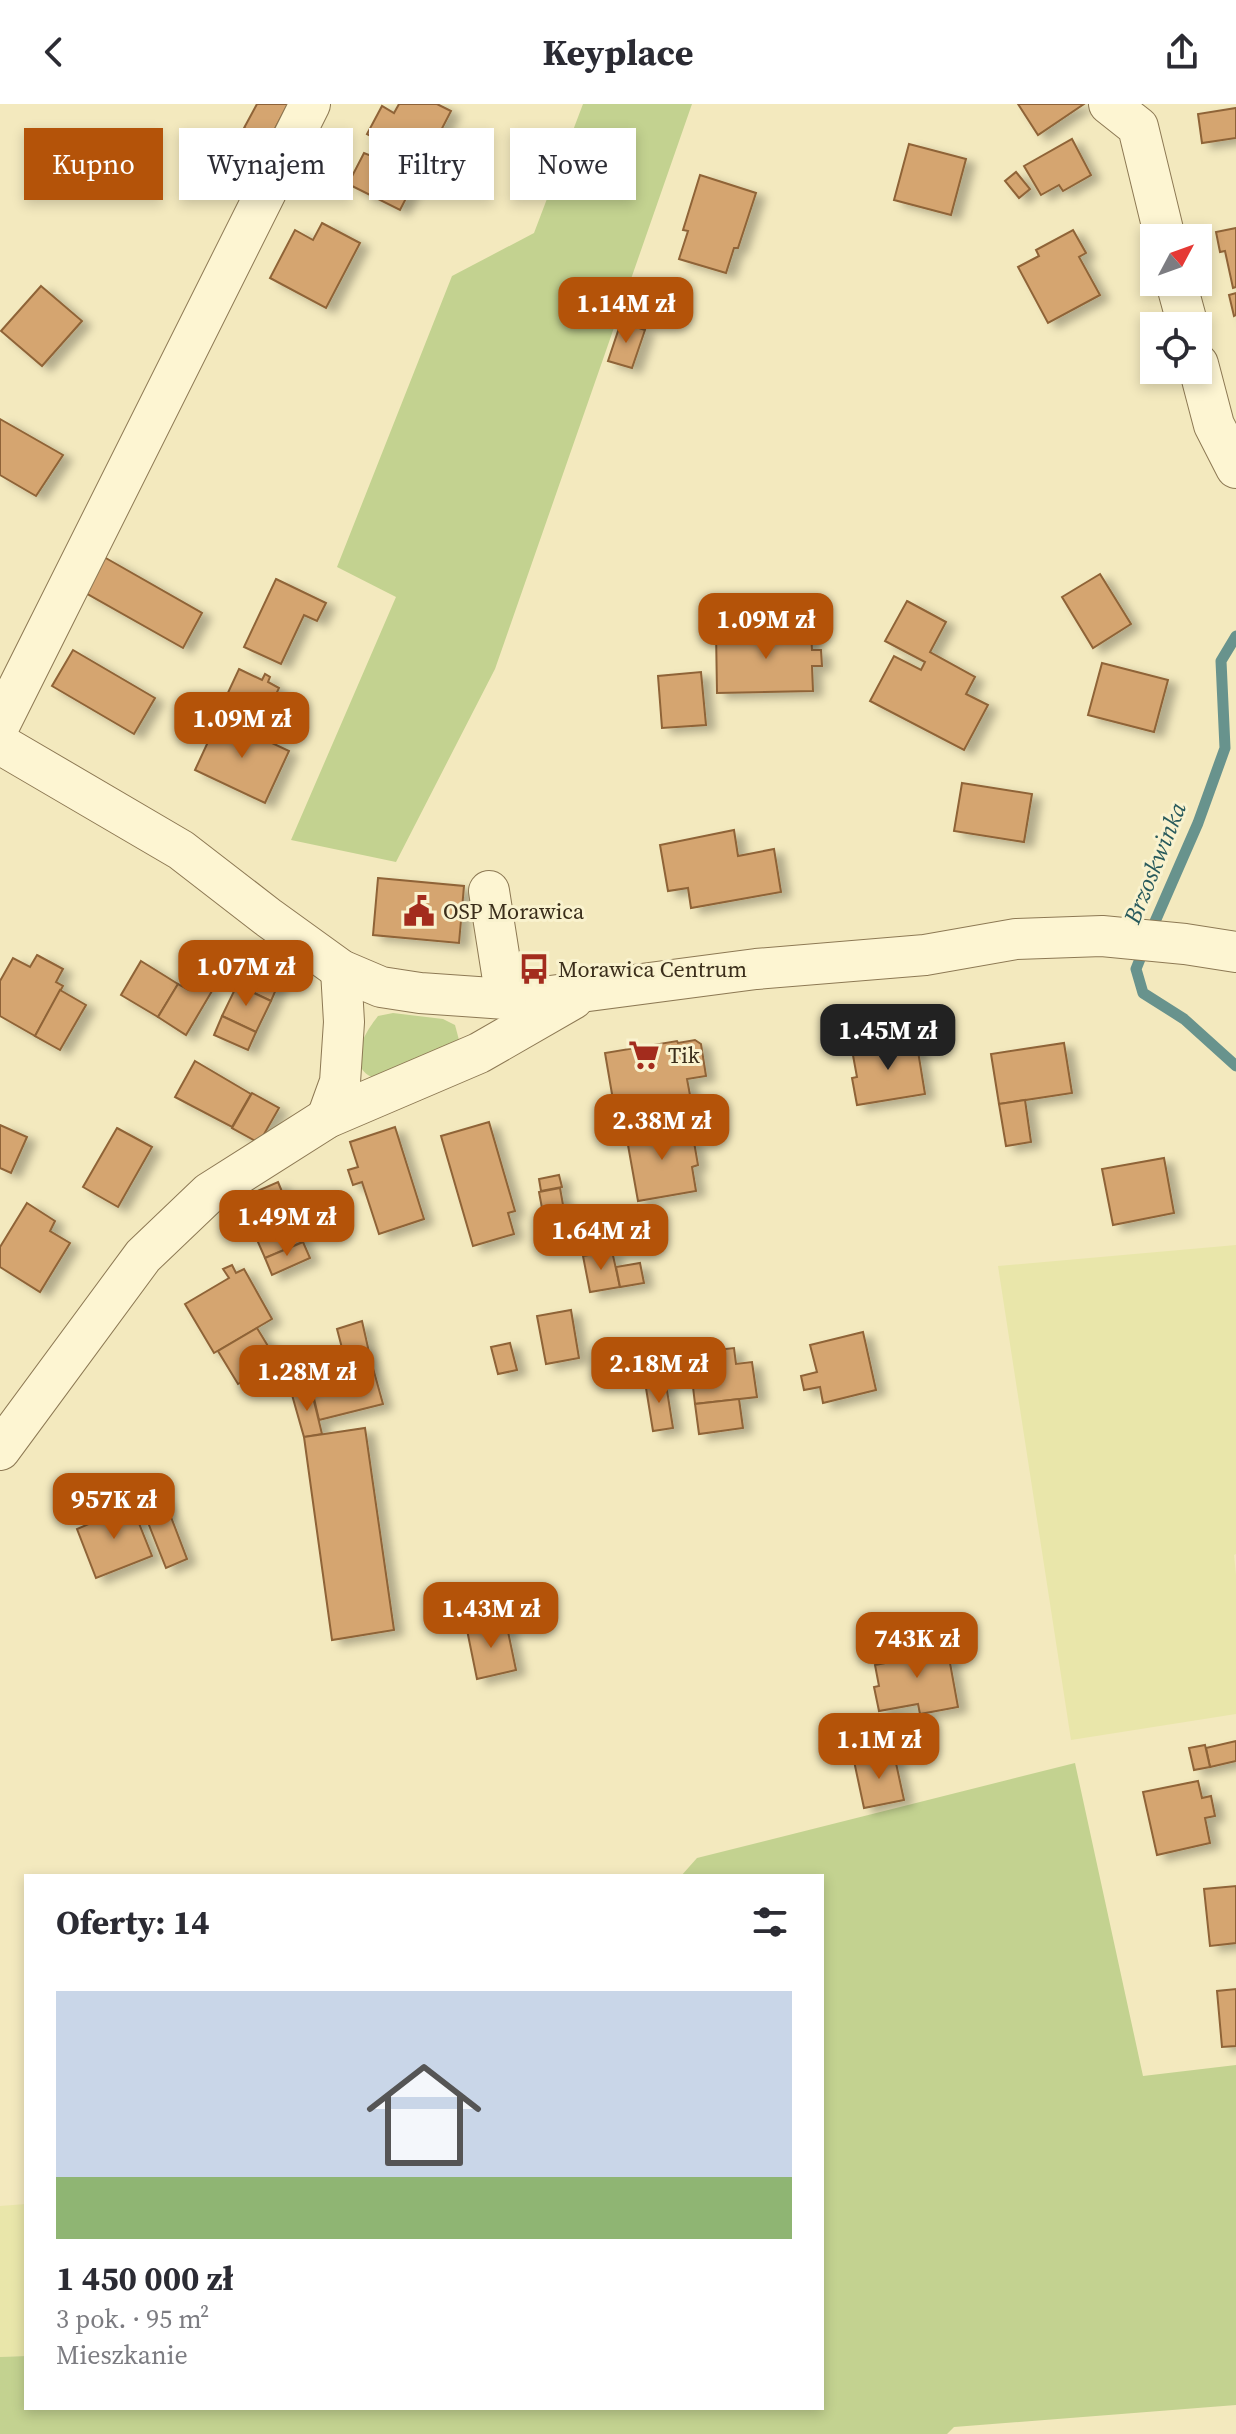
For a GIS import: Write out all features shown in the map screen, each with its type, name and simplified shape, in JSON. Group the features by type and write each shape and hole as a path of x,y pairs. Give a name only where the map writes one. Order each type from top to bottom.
{"street":[{"path":"0,724 310,104"},
{"path":"1134,112 1162,224"},
{"path":"1203,384 1214,425 1236,468"},
{"path":"0,744 181,850 341,970 381,987 420,993 535,998 756,969 925,955 1016,939 1102,936 1236,952"},
{"path":"489,891 506,999"},
{"path":"327,1118 340,1082 344,1022 341,970"},
{"path":"0,1450 143,1256 209,1193 327,1118 479,1053 591,989"}],"shaded area":[{"path":"1236,1245 1236,1714 1071,1740 998,1266"},
{"path":"24,2204 24,2356 0,2357 0,2206"}],"green space":[{"path":"583,104 692,104 495,669 396,862 291,840 396,597 337,567 452,276 534,233 547,200 636,200 636,128 574,128"},
{"path":"393,1013 443,1019 455,1025 459,1040 387,1081 372,1077 362,1069 359,1061 361,1045 378,1016"},
{"path":"1075,1763 1143,2076 1236,2065 1236,2405 954,2427 947,2434 0,2434 0,2357 24,2356 24,2410 824,2410 824,1874 683,1874 697,1858"}],"building":[{"path":"257,104 288,104 275,128 244,128"},
{"path":"399,104 437,104 451,111 442,128 370,128 382,106 394,113"},
{"path":"1018,104 1084,104 1038,135"},
{"path":"1236,108 1236,138 1202,143 1198,114"},
{"path":"1072,139 1091,175 1063,191 1059,185 1041,195 1024,166"},
{"path":"909,144 966,159 951,215 894,200"},
{"path":"364,153 369,155 369,194 353,186 353,174"},
{"path":"1016,172 1030,189 1019,198 1005,181"},
{"path":"700,175 756,193 738,248 734,248 726,273 679,259 688,231 683,230"},
{"path":"380,200 405,200 400,210"},
{"path":"322,223 360,243 326,308 270,278 295,230 313,240"},
{"path":"1236,228 1236,287 1233,288 1225,251 1220,252 1216,232"},
{"path":"1073,230 1086,253 1079,257 1100,295 1048,323 1018,267 1039,256 1036,250"},
{"path":"41,286 82,321 42,366 1,331"},
{"path":"1236,293 1236,315 1234,316 1229,295"},
{"path":"621,322 645,330 632,368 608,361"},
{"path":"0,419 63,455 36,496 0,475"},
{"path":"104,557 202,613 183,648 84,592"},
{"path":"1100,574 1131,624 1093,648 1062,597"},
{"path":"276,579 326,603 317,621 304,615 281,664 244,647"},
{"path":"907,601 946,622 930,652 975,677 966,694 988,705 964,750 870,701 894,656 921,670 925,662 885,641"},
{"path":"811,629 812,650 821,650 822,666 812,666 813,691 717,693 716,631"},
{"path":"73,650 155,698 134,734 52,686"},
{"path":"1102,663 1168,680 1154,732 1088,715"},
{"path":"239,669 262,680 265,674 270,677 268,682 279,688 259,731 219,712"},
{"path":"701,672 706,725 662,728 658,676"},
{"path":"219,718 289,751 265,803 195,770"},
{"path":"962,783 1032,794 1024,842 954,831"},
{"path":"734,830 738,856 774,849 781,892 691,908 688,888 668,891 660,845"},
{"name":"OSP Morawica","path":"378,878 464,886 459,943 373,935"},
{"path":"37,955 63,969 56,982 63,986 35,1036 0,1016 0,981 13,958 30,967"},
{"path":"141,961 178,984 158,1017 121,995"},
{"path":"248,962 281,978 271,1001 237,985"},
{"path":"195,980 212,991 186,1035 158,1017 178,984 189,990"},
{"path":"237,985 271,1001 256,1032 222,1016"},
{"path":"60,990 86,1005 60,1050 35,1036"},
{"path":"222,1016 256,1032 248,1050 214,1035"},
{"path":"916,1039 925,1094 857,1105 852,1078 857,1077 852,1050"},
{"path":"695,1040 701,1044 706,1076 687,1079 695,1122 619,1135 605,1053"},
{"path":"1064,1043 1072,1093 999,1104 991,1054"},
{"path":"195,1061 251,1094 232,1127 175,1097"},
{"path":"252,1093 279,1108 259,1143 232,1128"},
{"path":"1025,1100 1031,1142 1006,1146 999,1104"},
{"path":"489,1122 515,1211 508,1213 514,1234 473,1246 441,1136"},
{"path":"686,1124 688,1143 694,1142 698,1165 692,1167 696,1191 638,1201 626,1134"},
{"path":"0,1125 27,1137 11,1173 0,1168"},
{"path":"395,1127 424,1219 379,1234 362,1182 353,1185 348,1170 358,1167 350,1142"},
{"path":"117,1128 152,1147 118,1207 83,1187"},
{"path":"1164,1158 1174,1213 1113,1225 1102,1169"},
{"path":"559,1175 562,1187 541,1191 539,1179"},
{"path":"278,1182 303,1242 265,1258 239,1199"},
{"path":"560,1188 565,1216 544,1219 539,1192"},
{"path":"27,1203 55,1221 50,1231 70,1243 40,1292 0,1267 0,1247"},
{"path":"303,1242 310,1258 272,1275 265,1258"},
{"path":"612,1251 620,1287 590,1292 583,1256"},
{"path":"640,1263 644,1283 620,1287 616,1267"},
{"path":"232,1265 236,1273 244,1269 272,1319 214,1353 185,1304 229,1278 223,1269"},
{"path":"571,1310 579,1358 546,1364 537,1316"},
{"path":"362,1321 371,1361 347,1367 337,1329"},
{"path":"257,1328 277,1361 238,1384 218,1351"},
{"path":"863,1332 876,1390 823,1403 820,1387 804,1390 801,1376 817,1372 810,1345"},
{"path":"510,1343 517,1370 498,1374 491,1347"},
{"path":"734,1348 736,1364 752,1362 757,1397 695,1404 689,1353"},
{"path":"371,1361 383,1404 319,1420 309,1377"},
{"path":"665,1378 673,1428 653,1431 645,1382"},
{"path":"311,1389 322,1434 304,1437 292,1395"},
{"path":"739,1399 743,1428 699,1434 695,1404"},
{"path":"365,1428 394,1630 332,1640 304,1437"},
{"path":"163,1496 187,1559 166,1568 141,1505"},
{"path":"105,1504 110,1516 132,1506 152,1556 96,1578 77,1529 98,1520 93,1508"},
{"path":"506,1622 516,1670 477,1679 467,1630"},
{"path":"946,1641 958,1707 920,1714 918,1704 879,1711 874,1687 879,1686 875,1665 896,1661 894,1651"},
{"path":"1236,1741 1236,1761 1210,1767 1206,1748"},
{"path":"1205,1745 1210,1767 1194,1770 1189,1748"},
{"path":"894,1754 904,1800 864,1808 854,1761"},
{"path":"1198,1781 1202,1798 1211,1796 1215,1816 1205,1818 1210,1843 1157,1855 1143,1792"},
{"path":"1236,1886 1236,1943 1210,1946 1204,1889"},
{"path":"1236,1989 1236,2046 1222,2047 1217,1991"}],"waterway":[{"name":"Brzoskwinka","path":"1150,933 1198,823 1225,748 1221,661 1236,636"},
{"name":"Brzoskwinka","path":"1144,949 1136,969 1143,993 1184,1019 1236,1066"}],"place":[{"name":"OSP Morawica","path":"419,911"},
{"name":"Morawica Centrum","path":"534,969"},
{"name":"Tik","path":"644,1055"}]}
